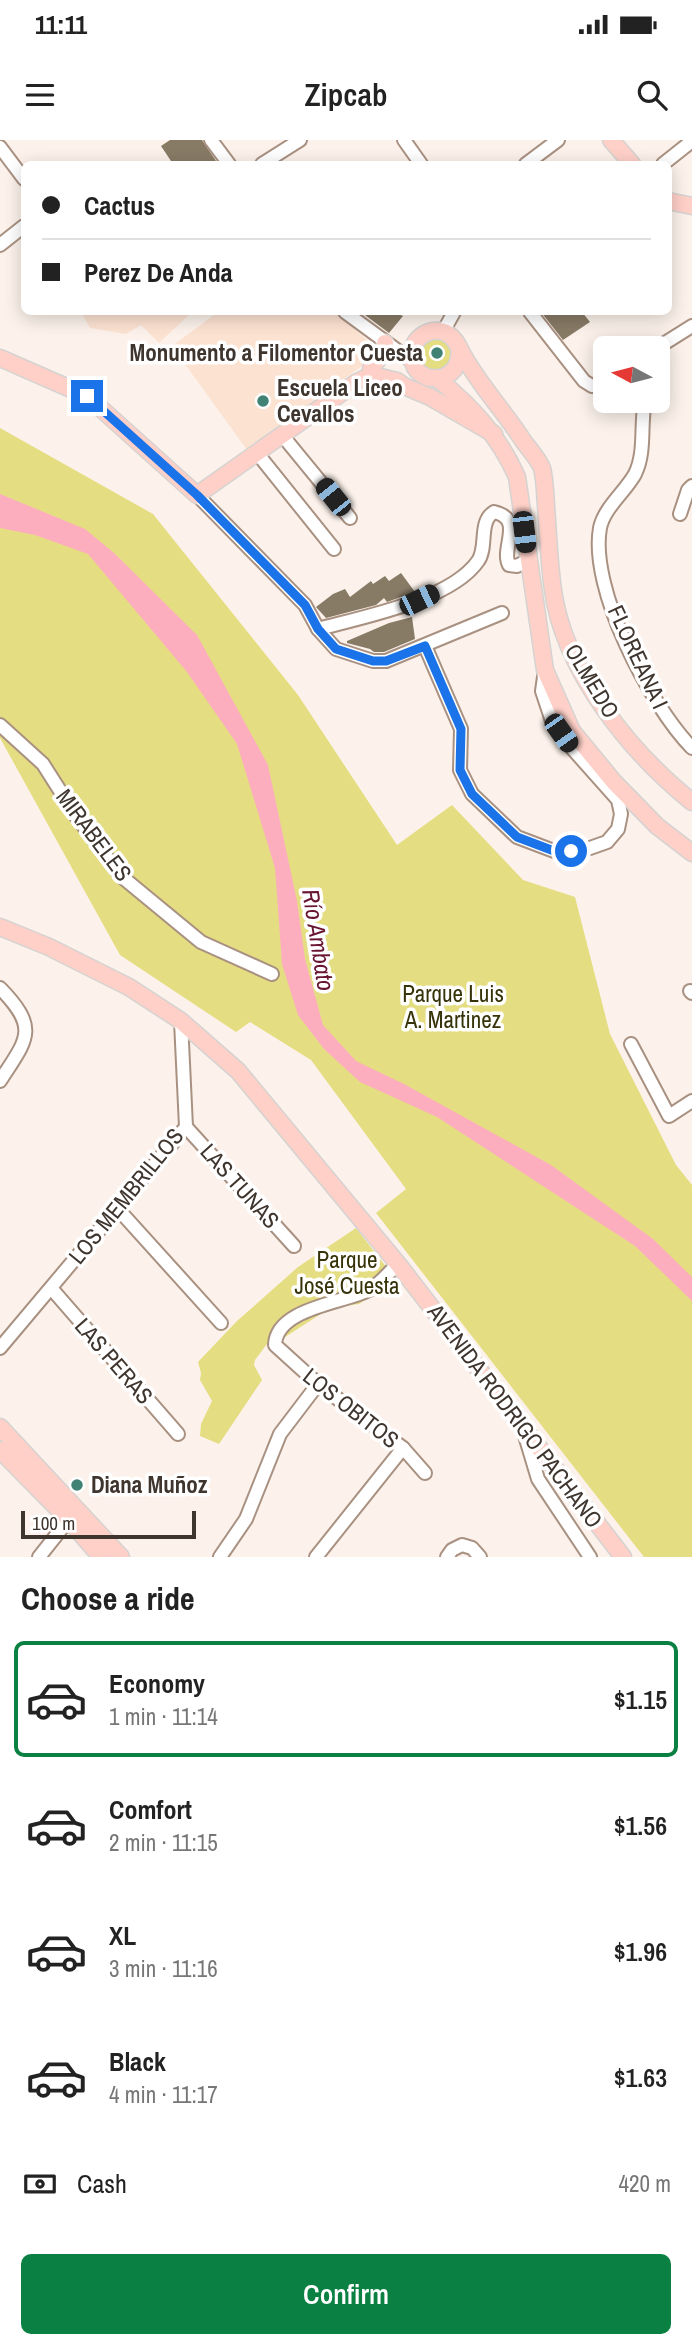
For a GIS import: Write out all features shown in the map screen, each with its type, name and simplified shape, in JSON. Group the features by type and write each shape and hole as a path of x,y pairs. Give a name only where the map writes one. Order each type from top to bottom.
{"main road":[{"path":"599,140 616,161"},
{"path":"611,140 629,161"},
{"path":"672,202 692,206"},
{"path":"449,318 419,338 412,352 414,364 421,373 434,378 463,400 494,433 517,477 545,670 572,731 631,800 657,826 692,853"},
{"name":"OLMEDO","path":"449,318 453,338 471,369 541,467 553,590 560,622 575,663 637,750 692,802"},
{"path":"357,382 384,351 385,343"},
{"path":"397,381 445,377 459,362 459,348"},
{"path":"0,358 87,396 197,495 372,374 397,381 494,433"},
{"path":"371,368 403,374 414,364"},
{"name":"AVENIDA RODRIGO PACHANO","path":"0,927 49,947 129,987 181,1021 238,1071 398,1264 623,1557"},
{"path":"0,1427 73,1515 101,1557"},
{"path":"0,1450 121,1557"}],"street":[{"path":"211,140 227,161"},
{"path":"267,161 300,140"},
{"path":"404,140 419,161"},
{"path":"530,161 558,140"},
{"path":"667,161 692,141"},
{"path":"0,147 21,176"},
{"path":"0,245 21,228"},
{"path":"349,315 414,364"},
{"path":"532,315 584,381 593,386"},
{"path":"670,340 692,326"},
{"name":"FLOREANA I","path":"644,413 639,464 601,524 600,564 618,624 635,662 670,722 692,748"},
{"path":"282,435 350,518"},
{"path":"257,453 334,548"},
{"path":"680,514 688,490 692,486"},
{"path":"197,495 305,605 318,629 336,649 373,661 386,661 502,613"},
{"path":"318,629 419,600 459,581 483,552 486,522 489,514 494,512 505,516 509,522 510,537 506,559 509,565 517,566 528,559"},
{"path":"425,646 461,729 460,770 472,794 517,837 554,851 590,848 607,842 618,829 621,814 618,800 570,746 552,721 542,691 545,670"},
{"name":"MIRABELES","path":"0,725 43,764 76,817 121,876 201,942 272,974"},
{"path":"0,988 18,1006 26,1024 24,1044 0,1081"},
{"name":"LOS MEMBRILLOS","path":"0,1348 186,1127 181,1021"},
{"path":"631,1044 669,1115 692,1101"},
{"name":"LAS TUNAS","path":"186,1127 294,1246"},
{"path":"118,1209 221,1323"},
{"name":"LOS OBITOS","path":"398,1264 370,1289 332,1301 292,1319 280,1328 275,1337 275,1345 318,1384 404,1448 425,1473"},
{"name":"LAS PERAS","path":"51,1288 178,1434"},
{"path":"220,1557 246,1519 280,1434 318,1384"},
{"path":"522,1425 538,1479 590,1557"},
{"path":"316,1557 404,1448"},
{"path":"40,1557 73,1515"},
{"path":"447,1557 461,1545 476,1553"}],"shaded area":[{"path":"83,315 189,315 159,343 141,325 126,334 90,328"},
{"name":"Escuela Liceo Cevallos","path":"214,315 338,315 381,352 247,450 172,346"},
{"path":"0,494 85,529 114,553 197,635 268,765 297,901 305,959 323,1025 356,1061 404,1084 551,1165 653,1239 692,1277 692,1301 635,1246 437,1117 360,1082 324,1049 298,1015 282,964 275,868 237,744 187,672 88,554 35,535 0,528"}],"green space":[{"path":"433,333 455,346 448,370 423,371 417,346"},
{"name":"Parque Luis A. Martinez","path":"0,428 153,514 298,695 397,845 452,805 523,880 575,897 610,1034 676,1165 692,1185 692,1557 644,1557 376,1213 406,1189 311,1060 250,1022 236,1032 120,955 0,738"},
{"name":"Parque José Cuesta","path":"356,1228 394,1277 359,1304 330,1308 279,1341 267,1344 254,1365 262,1380 219,1444 200,1436 201,1424 212,1401 200,1380 198,1362 237,1321 298,1267"}],"building":[{"path":"170,140 202,140 216,161 171,161 161,146"},
{"path":"365,315 403,316 389,333"},
{"path":"543,315 584,315 590,322 563,340"},
{"path":"401,573 415,592 387,602 384,598 376,605 326,618 316,607 345,589 350,597 371,581 373,584 385,576 389,581"},
{"path":"412,617 415,639 384,652 374,652 347,643 389,623"}],"place":[{"name":"Monumento a Filomentor Cuesta","path":"437,353"},
{"name":"Escuela Liceo Cevallos","path":"263,401"},
{"name":"Diana Muñoz","path":"77,1485"}],"route":[{"path":"87,396 197,495 305,605 318,629 336,649 373,661 386,661 425,646 461,729 460,770 472,794 517,837 554,851 571,851"}],"water label":[{"name":"Río Ambato","path":"318,940"}]}
